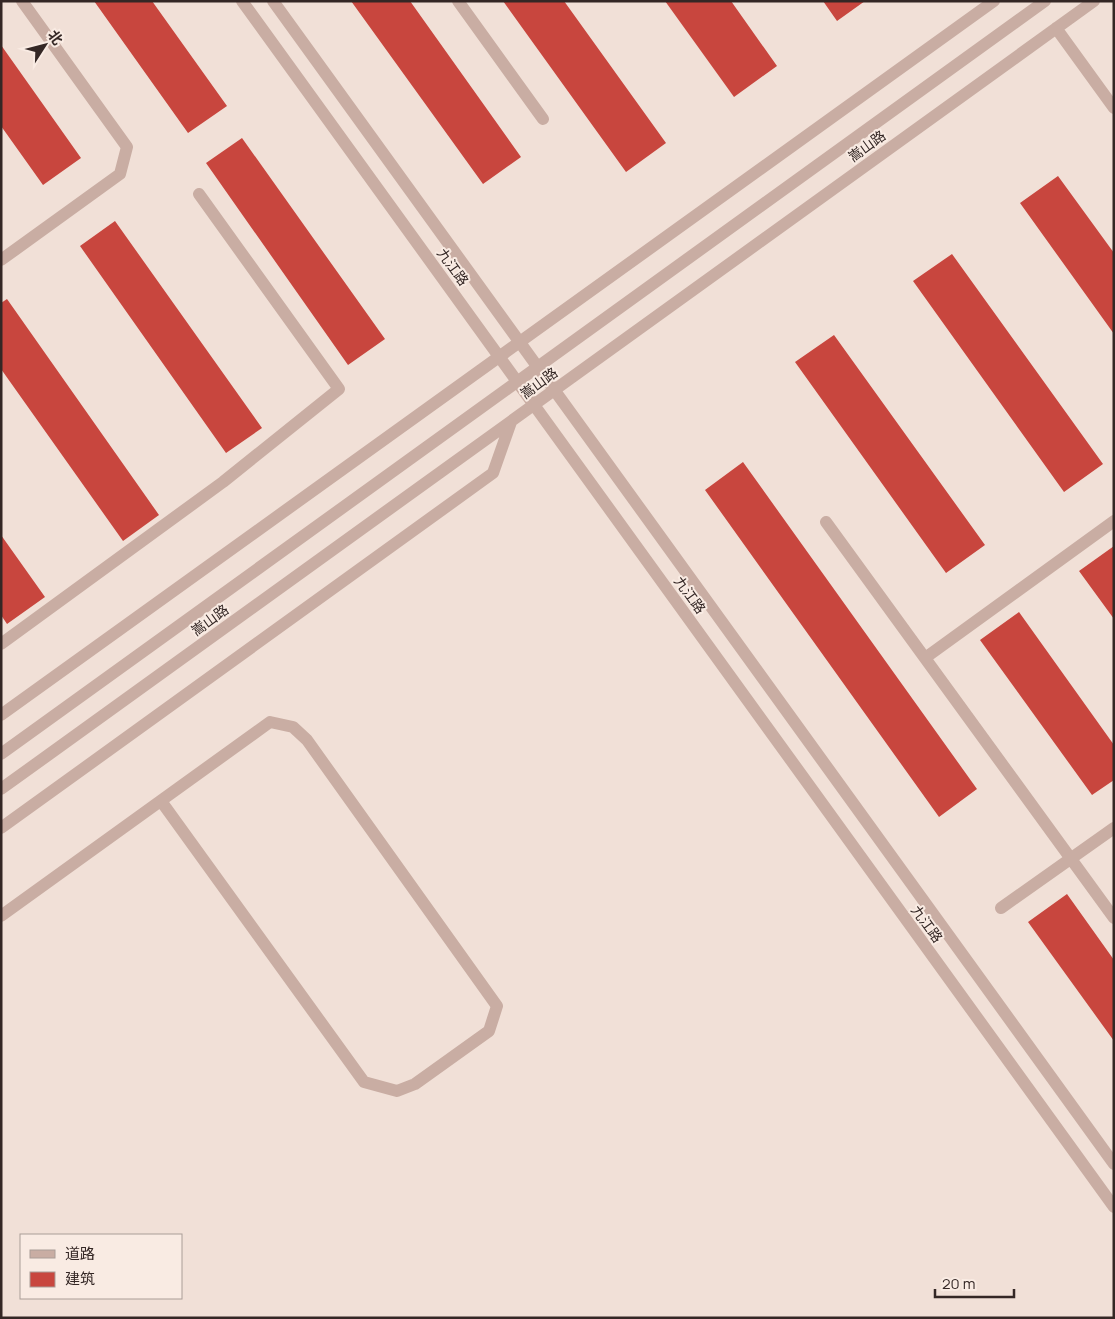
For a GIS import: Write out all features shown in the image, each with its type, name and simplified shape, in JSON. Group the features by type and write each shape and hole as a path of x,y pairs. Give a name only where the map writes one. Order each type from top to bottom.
{"street":[{"path":"1,260 120,174 127,147 22,1"},
{"name":"九江路","path":"242,1 1114,1207"},
{"name":"九江路","path":"273,1 1114,1164"},
{"path":"458,1 543,119"},
{"path":"1,715 994,1"},
{"name":"嵩山路","path":"1,754 1045,1"},
{"name":"嵩山路","path":"1,789 1094,1"},
{"path":"1056,28 1114,108"},
{"path":"1,644 215,488 339,389 199,194"},
{"path":"1,828 493,473 511,422"},
{"path":"925,658 1114,521"},
{"path":"826,522 1114,918"},
{"path":"1,916 270,722 293,727 307,740 497,1006 490,1031 415,1084 398,1091 364,1082 161,801"},
{"path":"1001,908 1114,828"}],"building":[{"path":"94,1 152,1 227,106 188,133"},
{"path":"351,1 410,1 521,157 483,184"},
{"path":"503,1 564,1 666,143 626,172"},
{"path":"665,1 731,1 777,66 734,97"},
{"path":"823,1 865,1 837,21"},
{"path":"1,45 81,158 43,185 1,126"},
{"path":"242,138 385,339 348,365 206,163"},
{"path":"1058,176 1114,253 1114,334 1020,203"},
{"path":"115,221 262,428 226,453 80,246"},
{"path":"952,254 1103,464 1064,492 913,281"},
{"path":"7,299 159,515 123,541 1,369 1,303"},
{"path":"834,335 985,545 946,573 795,362"},
{"path":"743,462 977,789 939,817 705,490"},
{"path":"1,535 45,597 7,624 1,615"},
{"path":"1114,546 1114,619 1079,571"},
{"path":"1019,612 1114,745 1114,780 1092,795 980,640"},
{"path":"1067,894 1114,960 1114,1041 1028,922"}]}
